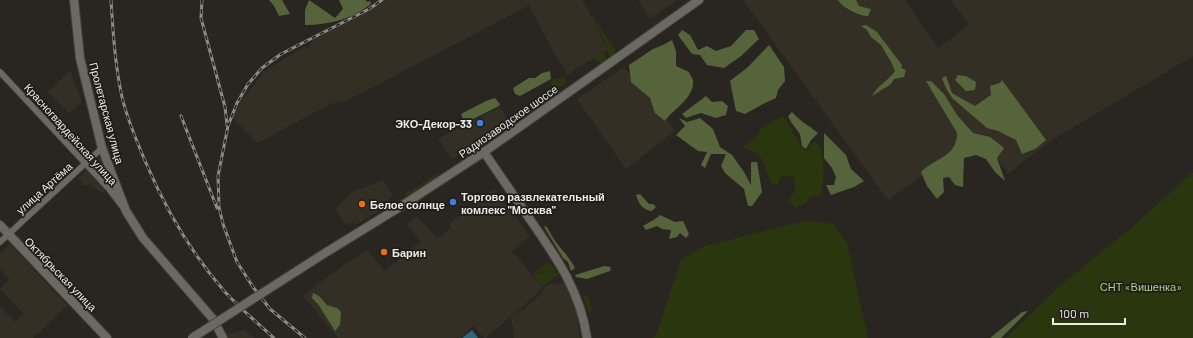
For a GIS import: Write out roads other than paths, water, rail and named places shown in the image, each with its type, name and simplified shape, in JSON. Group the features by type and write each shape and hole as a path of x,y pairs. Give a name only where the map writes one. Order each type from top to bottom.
{"street":[{"name":"Пролетарская улица","path":"74,0 80,58 102,148 126,211 143,238 213,319 223,338"},
{"name":"Радиозаводское шоссе","path":"192,338 484,152 699,0"},
{"name":"Красногвардейская улица","path":"0,72 109,189 126,211"},
{"name":"улица Артёма","path":"0,242 102,148"},
{"path":"484,152 550,248 563,270 580,307 587,338"},
{"name":"Октябрьская улица","path":"0,225 107,338"}],"water":[{"path":"472,330 478,338 462,338"}],"railway":[{"path":"111,0 116,61 122,97 132,130 162,198 180,230 201,262 225,292 274,338"},
{"path":"202,0 201,18 225,107 227,125"},
{"path":"305,338 270,309 253,287 237,262 223,224 219,207 218,176 228,126 237,103 248,84 262,68 281,54 369,9 382,0"},
{"path":"181,116 217,208"}],"place":[{"name":"ЭКО-Декор-33","path":"480,123"},
{"name":"Торгово развлекательный комлекс \"Москва\"","path":"453,202"},
{"name":"Белое солнце","path":"362,204"},
{"name":"Барин","path":"384,252"}],"park label":[{"name":"СНТ «Вишенка»","path":"1141,286"}]}
